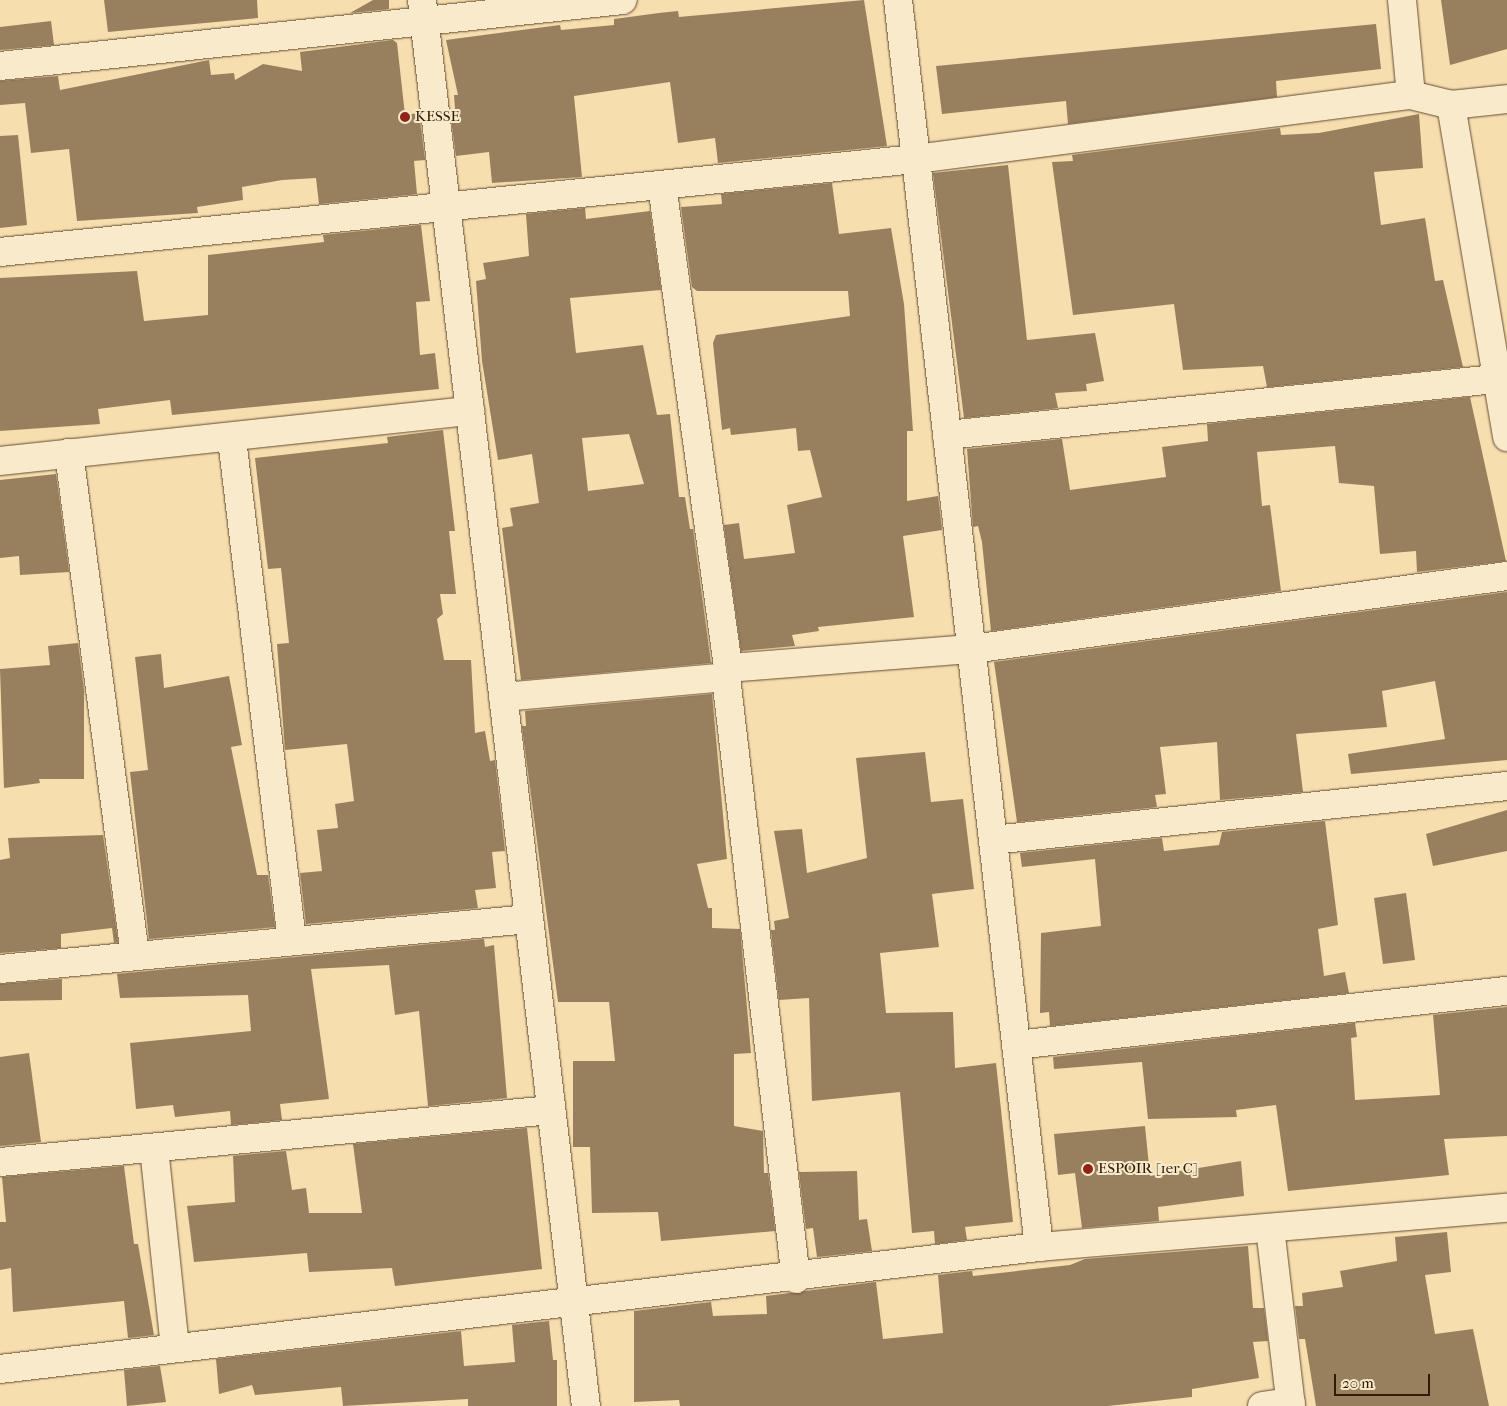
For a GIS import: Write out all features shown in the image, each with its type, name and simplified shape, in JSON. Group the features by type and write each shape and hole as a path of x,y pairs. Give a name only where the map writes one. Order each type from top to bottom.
{"street":[{"path":"0,66 424,10 623,0"},
{"path":"898,0 1039,1247"},
{"path":"1402,0 1411,95"},
{"path":"424,10 502,697 586,1406"},
{"path":"0,252 916,159 1411,95 1450,105 1507,99"},
{"path":"1450,105 1495,379 1507,437"},
{"path":"662,185 727,673 796,1278"},
{"path":"947,435 1495,379"},
{"path":"0,460 232,439 470,411"},
{"path":"232,439 292,941"},
{"path":"69,453 135,955"},
{"path":"502,697 972,649 1507,576"},
{"path":"993,840 1507,786"},
{"path":"0,969 529,919"},
{"path":"1016,1045 1507,991"},
{"path":"0,1162 551,1110"},
{"path":"154,1148 175,1348"},
{"path":"0,1369 796,1278 1039,1247 1507,1208"},
{"path":"1262,1406 1291,1404 1270,1228"}],"building":[{"path":"104,0 257,0 258,18 108,32"},
{"path":"373,0 389,0 389,9 350,13"},
{"path":"864,0 887,146 718,163 715,138 678,143 670,82 574,96 582,177 492,183 489,152 456,156 450,109 455,109 454,95 458,95 446,40 560,25 561,30 614,25 614,19 678,11 679,17"},
{"path":"1441,0 1507,0 1507,49 1450,65"},
{"path":"51,21 54,45 0,50 0,27"},
{"path":"1376,24 1381,69 1276,81 1277,97 1068,124 1066,101 942,114 936,66"},
{"path":"393,40 397,43 405,115 419,113 425,160 414,161 417,194 319,204 316,178 282,180 242,187 243,200 197,207 198,213 77,221 69,149 31,153 25,103 0,105 0,81 58,76 60,90 209,60 211,75 234,73 235,80 263,64 302,71 300,52"},
{"path":"1419,114 1423,168 1374,172 1381,225 1425,218 1435,281 1443,280 1463,367 1267,387 1263,366 1183,370 1174,304 1073,315 1052,162 1073,161 1072,155 1280,128 1281,135 1319,133"},
{"path":"18,135 27,225 0,228 0,136"},
{"path":"1008,165 1027,340 1095,333 1104,381 1086,384 1087,391 1055,393 1058,408 964,418 933,173"},
{"path":"832,183 839,234 891,228 904,304 913,431 907,431 907,501 938,496 942,530 903,536 914,617 818,627 819,631 792,635 795,646 741,651 724,525 739,523 744,559 795,553 787,505 822,497 810,450 798,451 796,428 731,435 730,428 722,430 713,343 716,335 850,316 848,291 697,291 692,287 681,207 722,204 721,194"},
{"path":"585,208 586,219 650,211 661,290 570,298 576,353 643,345 657,415 670,414 679,497 685,497 690,529 693,529 711,663 521,680 502,528 513,526 510,508 539,503 532,454 498,460 482,361 476,281 486,279 483,263 529,256 526,214","holes":["629,434 644,484 588,491 582,438"]},
{"path":"421,225 430,301 416,302 420,355 435,353 439,389 172,415 170,400 98,409 100,424 0,431 0,278 137,271 144,321 208,315 208,255 324,242 323,235"},
{"path":"1470,397 1506,561 1417,572 1416,551 1380,554 1374,486 1339,483 1335,446 1257,452 1262,506 1270,505 1281,591 991,631 982,542 978,526 973,527 967,449 1062,439 1070,490 1166,477 1162,447 1208,441 1207,424"},
{"path":"443,430 455,531 449,531 456,594 440,594 443,614 437,619 444,660 471,660 475,733 485,731 490,761 495,760 505,851 492,852 496,888 475,890 478,908 306,924 300,873 322,871 317,830 338,828 335,804 354,801 347,744 285,750 277,644 289,643 281,568 268,569 255,458 388,443 387,437"},
{"path":"56,474 69,572 20,575 19,556 0,558 0,480"},
{"path":"1507,592 1507,760 1351,774 1348,754 1445,739 1435,681 1382,691 1387,727 1296,734 1303,792 1220,800 1217,742 1160,747 1166,794 1155,795 1157,807 1017,822 994,662"},
{"path":"78,643 84,690 84,779 39,779 40,783 4,788 0,669 50,665 48,646"},
{"path":"161,654 164,688 229,676 242,745 231,747 257,875 268,875 275,927 149,939 130,772 148,770 135,657"},
{"path":"712,694 727,859 697,864 708,908 712,908 712,928 740,929 751,1053 734,1054 734,1126 763,1131 764,1173 768,1173 775,1231 661,1241 658,1212 592,1213 590,1147 573,1147 573,1061 615,1061 609,1002 558,1002 522,726 526,726 525,711"},
{"path":"925,752 931,802 963,799 974,889 932,894 939,947 880,953 886,1013 953,1012 955,1068 996,1063 1013,1222 965,1227 967,1240 935,1244 934,1231 912,1233 900,1092 812,1101 809,998 779,1000 771,930 775,930 774,921 789,918 774,831 802,829 807,873 867,858 856,758"},
{"path":"1507,810 1507,851 1433,866 1426,834"},
{"path":"1325,821 1338,925 1318,929 1324,976 1345,972 1349,993 1050,1026 1049,1012 1040,1013 1041,933 1101,926 1095,859 1022,867 1020,853 1162,838 1164,851 1219,845 1222,832"},
{"path":"103,835 118,942 114,943 112,928 61,934 61,948 0,953 0,860 10,858 8,838"},
{"path":"1406,893 1415,960 1383,964 1374,898"},
{"path":"484,939 485,947 494,945 507,1098 428,1106 419,1011 395,1015 389,965 311,969 329,1099 280,1104 282,1120 231,1125 230,1111 175,1117 173,1105 136,1109 130,1043 251,1031 248,995 120,998 117,974"},
{"path":"62,979 62,1000 0,1001 0,984"},
{"path":"1507,1007 1507,1136 1444,1139 1449,1175 1288,1191 1276,1105 1236,1110 1237,1117 1148,1119 1142,1062 1054,1069 1053,1057 1355,1023 1357,1037 1351,1038 1355,1100 1440,1095 1433,1015"},
{"path":"29,1053 41,1142 0,1146 0,1057"},
{"path":"1145,1126 1150,1176 1241,1161 1244,1196 1158,1207 1159,1221 1082,1228 1075,1173 1058,1175 1054,1134"},
{"path":"527,1128 542,1269 395,1286 392,1268 309,1272 307,1253 194,1262 187,1206 235,1202 233,1156 286,1151 292,1190 306,1188 309,1213 362,1213 353,1144"},
{"path":"124,1166 134,1244 138,1244 154,1335 128,1338 124,1301 13,1312 11,1268 0,1270 0,1222 6,1222 2,1177"},
{"path":"857,1171 859,1220 867,1219 872,1251 817,1257 813,1228 806,1229 799,1172"},
{"path":"1447,1232 1451,1272 1425,1275 1435,1334 1473,1329 1489,1406 1316,1406 1305,1339 1299,1339 1295,1306 1303,1306 1302,1293 1343,1287 1340,1271 1397,1261 1395,1237"},
{"path":"1248,1246 1253,1308 1264,1308 1268,1341 1253,1342 1259,1378 1192,1389 1192,1397 1108,1406 680,1406 679,1400 634,1402 634,1311 711,1302 713,1316 767,1314 766,1296 876,1282 883,1339 943,1333 938,1275 972,1271 973,1276 1070,1265 1085,1259"},
{"path":"549,1321 553,1360 557,1360 557,1406 468,1406 468,1399 343,1406 341,1387 255,1395 252,1385 219,1394 216,1359 461,1331 464,1366 515,1362 512,1325"},
{"path":"160,1366 166,1402 127,1406 124,1370"}],"place":[{"name":"KESSE","path":"405,117"},
{"name":"ESPOIR [1er C]","path":"1088,1169"}]}
